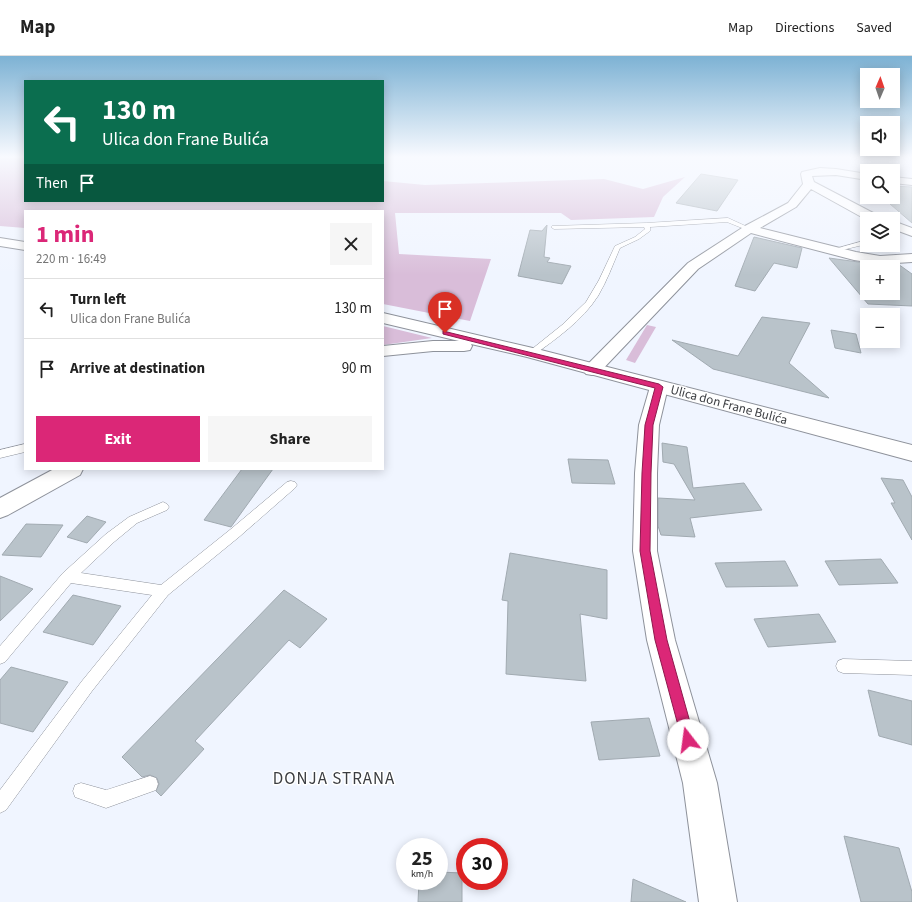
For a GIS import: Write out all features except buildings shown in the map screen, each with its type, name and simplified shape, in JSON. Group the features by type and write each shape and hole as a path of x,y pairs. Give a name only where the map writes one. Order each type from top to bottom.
{"street":[{"path":"592,370 693,266 749,229 792,205 799,196"},
{"path":"833,196 860,212"},
{"path":"900,228 912,232"},
{"path":"749,229 854,256 880,260 912,258"},
{"path":"0,242 24,246"},
{"name":"Ulica don Frane Bulića","path":"384,318 531,353 912,453"},
{"path":"384,351 434,346 476,346 510,349"},
{"path":"659,387 649,425 646,473 645,551 661,640 700,783 718,902"},
{"path":"0,509 68,471"}],"lane":[{"path":"554,227 646,225 728,220 749,229"},
{"path":"531,353 552,338 584,309 602,280 617,247 637,238 648,230 646,225"},
{"path":"834,250 860,244"},
{"path":"0,454 24,448"},
{"path":"0,804 87,686 163,591 235,533 291,485"},
{"path":"0,657 68,577 110,538 133,520 163,507"},
{"path":"68,577 163,591"},
{"path":"843,666 912,668"},
{"path":"81,791 106,799 150,784"}],"shaded area":[{"path":"0,196 24,196 24,202 384,202 384,196 664,196 654,217 571,220 561,213 395,213 399,254 491,259 470,321 384,304 384,210 24,210 24,228 0,226"},
{"path":"647,325 656,327 635,363 626,360"},
{"path":"384,326 432,338 384,345"}],"district":[{"name":"DONJA STRANA","path":"334,779"}],"route":[{"path":"445,333 531,353 659,387 649,425 646,473 645,551 661,640 688,740"}]}
